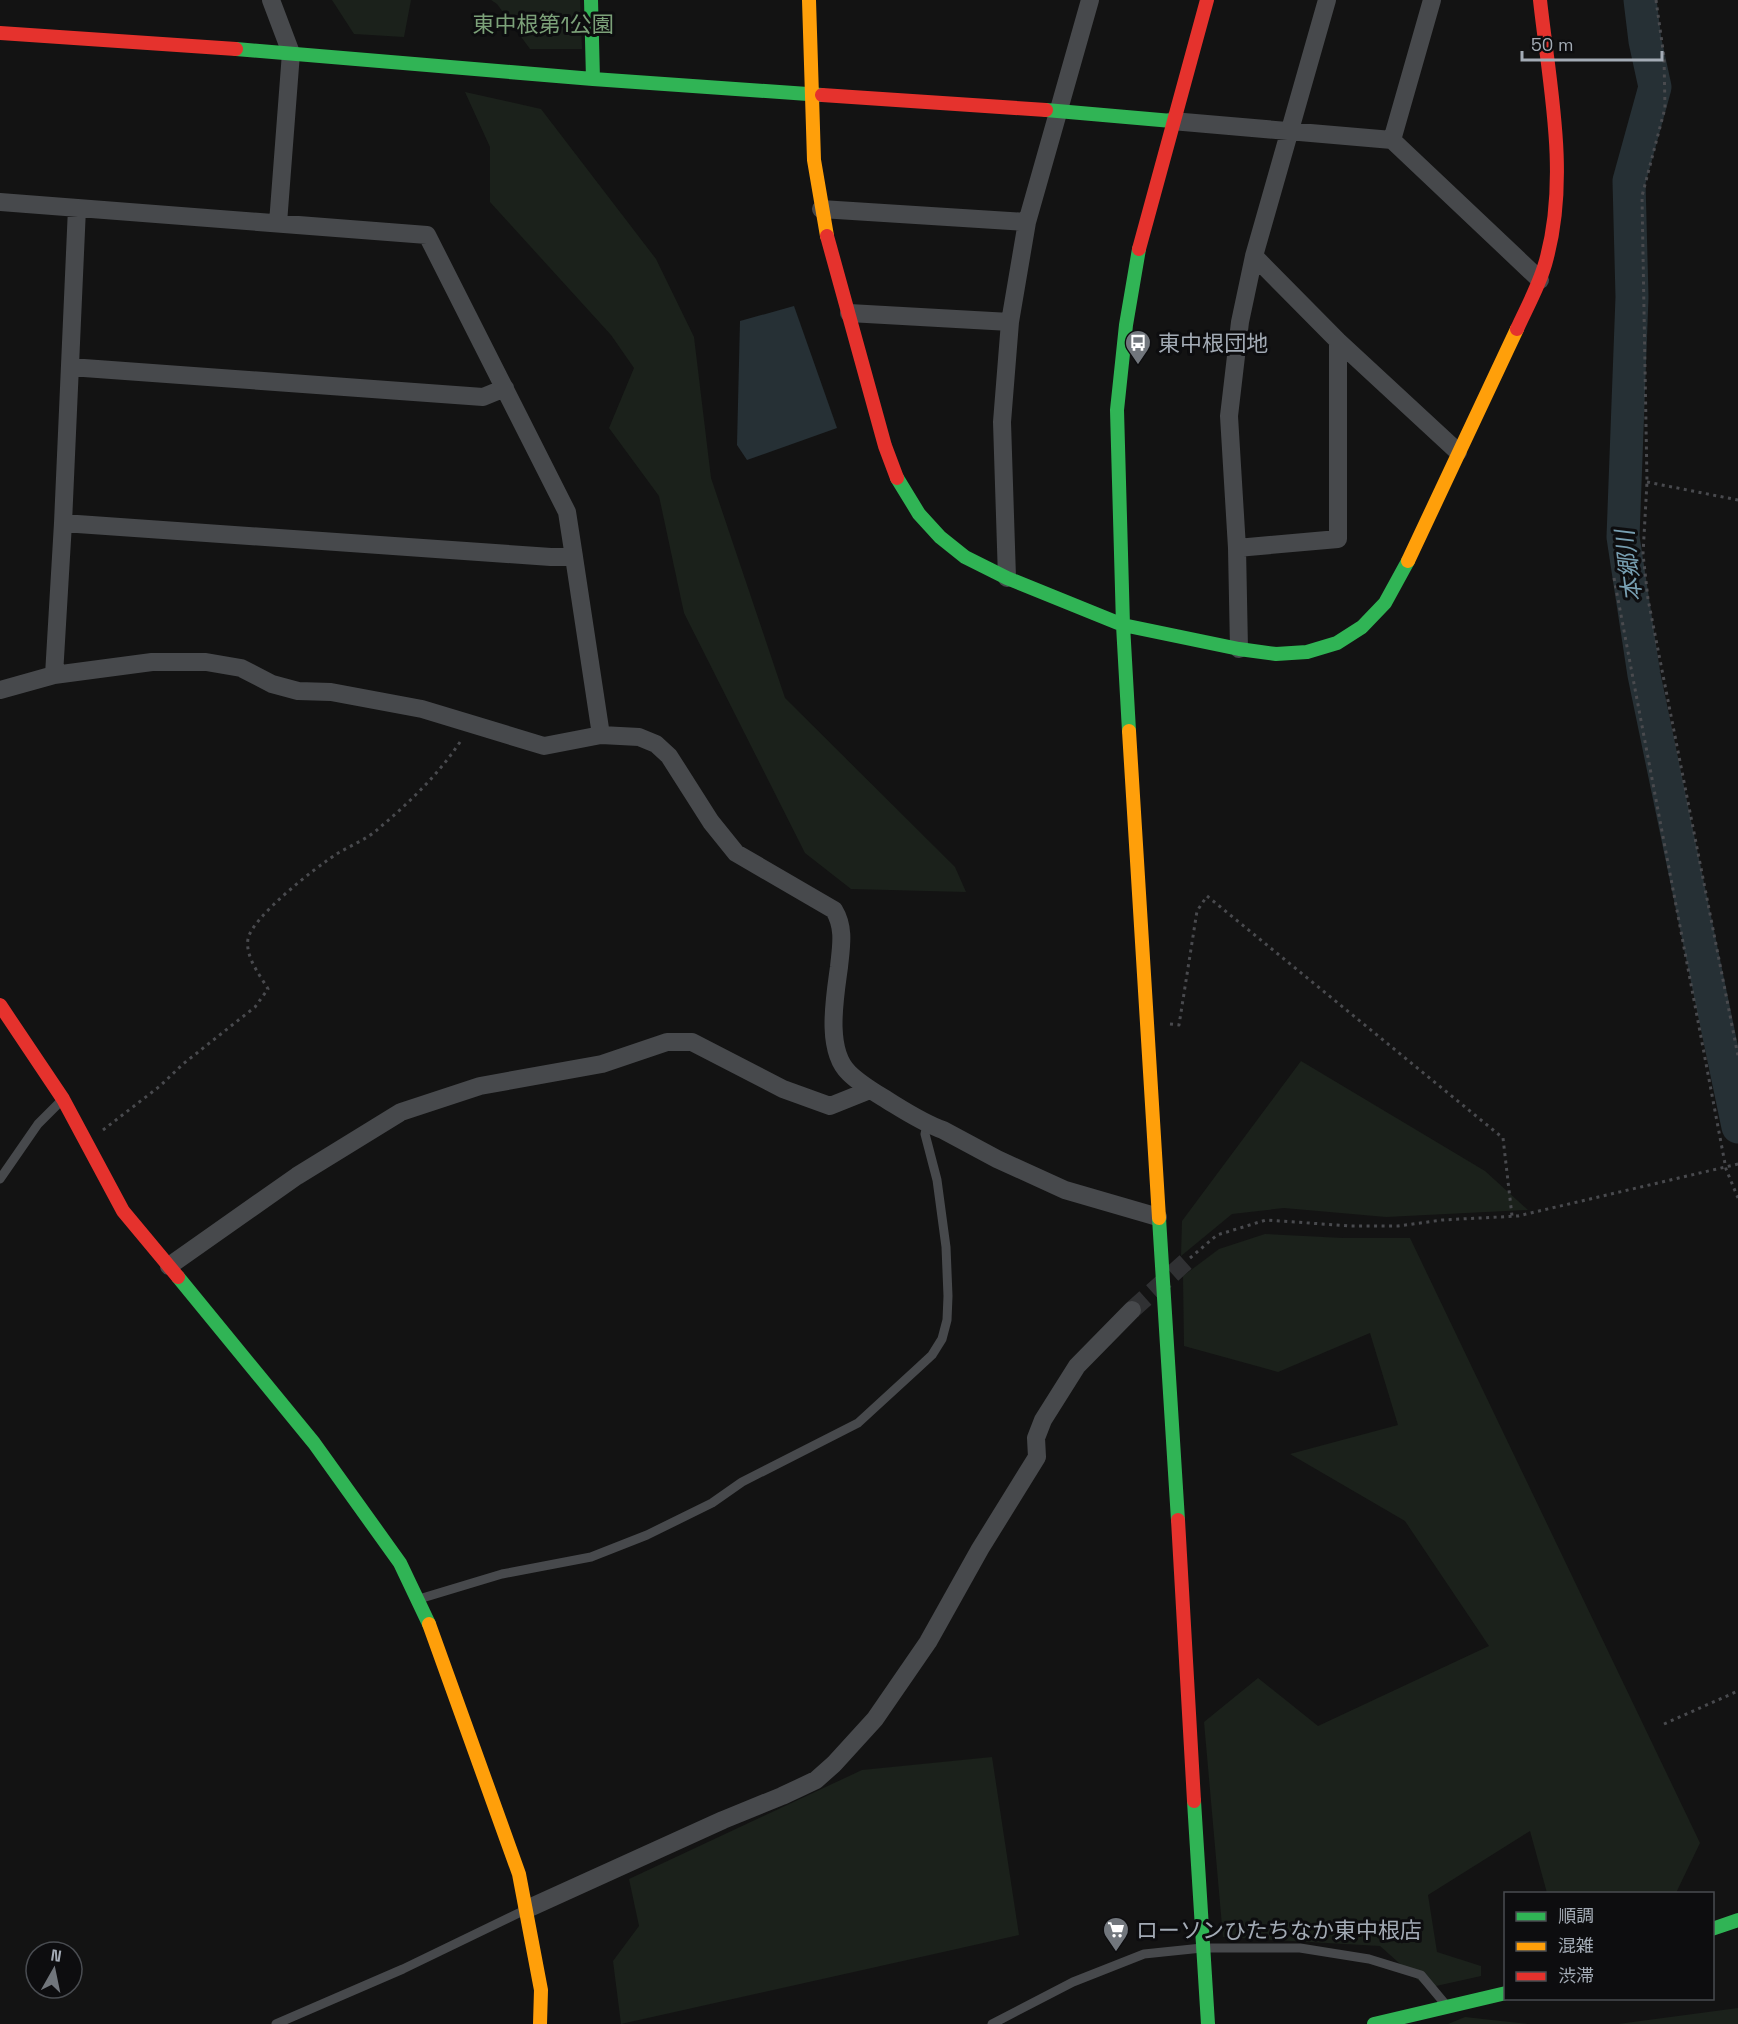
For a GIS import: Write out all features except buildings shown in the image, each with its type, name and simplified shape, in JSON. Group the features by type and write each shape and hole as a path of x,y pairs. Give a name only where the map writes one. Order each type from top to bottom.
{"street":[{"path":"272,0 291,53 278,223"},
{"path":"591,0 593,79"},
{"path":"809,0 813,94 812,129 821,209 831,254 885,446 899,484 920,514 940,537 965,557 1007,578 1123,624 1239,649 1276,654 1307,652 1337,643 1362,627 1384,603 1404,570 1540,280 1550,245 1556,191 1555,147 1540,0"},
{"path":"1007,578 1002,422 1010,322 1027,222 1085,0"},
{"path":"1207,0 1141,239 1131,289 1117,410 1123,624 1208,2024"},
{"path":"1239,649 1237,548 1229,416 1240,322 1254,256 1328,0"},
{"path":"1392,140 1432,0"},
{"path":"0,33 291,53 593,79 1057,111 1392,140 1540,280"},
{"path":"0,202 427,235 567,512 601,735"},
{"path":"54,675 77,208"},
{"path":"821,209 1027,222"},
{"path":"1254,256 1338,341 1458,452"},
{"path":"849,313 1010,322"},
{"path":"1237,548 1338,539 1338,341"},
{"path":"70,367 483,397 505,388"},
{"path":"63,523 574,557"},
{"path":"0,690 54,675 152,662 206,662 241,668 272,684 298,691 331,692 422,709 544,746 601,735 639,737 656,744 669,756 711,822 736,853 834,910 840,920 842,937 833,1025 841,1061 848,1072 870,1089 927,1125 943,1130 1007,1164 1065,1190 1158,1217"},
{"path":"0,1005 63,1099 123,1211 314,1443 400,1563 418,1600 519,1874 541,1990 540,2024"},
{"path":"169,1266 297,1176 401,1112 480,1086 603,1064 667,1042 692,1042 783,1089 830,1106 870,1089"},
{"path":"527,1909 816,1780 834,1764 876,1719 928,1642 980,1549 1037,1457 1036,1438 1043,1420 1077,1366 1132,1310"},
{"path":"1714,1929 1738,1920"},
{"path":"1374,2024 1504,1993"}],"lane":[{"path":"0,1179 38,1124 63,1099"},
{"path":"418,1600 502,1574 591,1557 647,1535 712,1503 742,1482 858,1423 932,1355 942,1339 947,1320 948,1296 946,1247 937,1180 926,1134 927,1125"},
{"path":"276,2024 403,1969 527,1909"},
{"path":"992,2024 1073,1982 1144,1954 1202,1948 1300,1948 1369,1959 1421,1975 1448,2006"}],"path":[{"path":"1656,0 1664,57 1665,108 1642,196 1647,482 1643,554 1648,599 1738,1056"},
{"path":"1647,482 1738,500"},
{"path":"1614,579 1726,1169 1738,1198"},
{"path":"87,1142 160,1086 183,1064 255,1007 268,989 249,954 248,939 255,924 268,909 335,855 376,831 451,757 471,725"},
{"path":"1147,1022 1179,1025 1197,911 1207,896 1503,1138 1512,1216"},
{"path":"1190,1258 1217,1235 1266,1220 1351,1226 1398,1226 1442,1220 1512,1216 1736,1165"},
{"path":"1664,1724 1738,1691"}],"green space":[{"path":"332,0 411,0 404,37 354,34"},
{"name":"東中根第1公園","path":"491,0 580,0 582,49 530,49 497,4"},
{"path":"465,92 541,109 656,259 694,337 711,478 785,698 955,867 966,892 851,889 805,853 684,613 659,496 609,428 634,368 611,335 490,202 490,147"},
{"path":"1301,1061 1485,1171 1528,1210 1386,1217 1284,1208 1232,1214 1181,1256 1182,1221"},
{"path":"1265,1234 1343,1238 1410,1238 1700,1843 1676,1892 1547,1892 1530,1831 1428,1895 1437,1952 1481,1966 1481,1976 1427,1988 1380,1946 1223,1937 1204,1722 1258,1678 1318,1726 1489,1646 1405,1521 1290,1454 1398,1425 1370,1333 1278,1372 1184,1346 1183,1276 1219,1249"},
{"path":"992,1757 1019,1935 621,2024 613,1961 639,1926 629,1879 862,1770"},
{"path":"1738,2008 1738,2024 1618,2024"},
{"path":"1465,2017 1528,2024 1448,2024"}],"shaded area":[{"path":"794,306 837,428 747,460 737,445 740,321"}],"waterway":[{"name":"本郷川","path":"1640,0 1645,41 1655,87 1629,181 1632,297 1623,537 1644,675 1738,1127"}],"tunnel":[{"path":"1132,1310 1190,1258"}],"traffic: fast":[{"path":"591,0 593,79"},
{"path":"236,49 593,79 822,95"},
{"path":"1046,110 1172,121"},
{"path":"1129,731 1123,625 1117,410 1126,325 1139,249"},
{"path":"897,478 919,514 940,537 965,557 1007,578 1123,625 1239,649 1276,654 1307,652 1337,643 1362,627 1385,603 1408,561"},
{"path":"1159,1218 1178,1520"},
{"path":"178,1277 314,1443 400,1563 429,1624"},
{"path":"1194,1801 1208,2024"},
{"path":"1714,1928 1738,1920"},
{"path":"1374,2024 1504,1993"}],"traffic: slow":[{"path":"809,0 814,160 827,236"},
{"path":"1408,561 1517,329"},
{"path":"1129,731 1159,1218"},
{"path":"429,1624 519,1874 541,1990 540,2024"}],"traffic: jam":[{"path":"1139,249 1207,0"},
{"path":"1517,329 1534,293 1547,257 1556,194 1555,128 1540,0"},
{"path":"0,33 236,49"},
{"path":"822,95 1046,110"},
{"path":"827,236 885,446 897,478"},
{"path":"0,1005 63,1099 123,1211 178,1277"},
{"path":"1178,1520 1194,1801"}],"place":[{"name":"東中根団地","path":"1138,366"},
{"name":"ローソンひたちなか東中根店","path":"1116,1953"}]}
